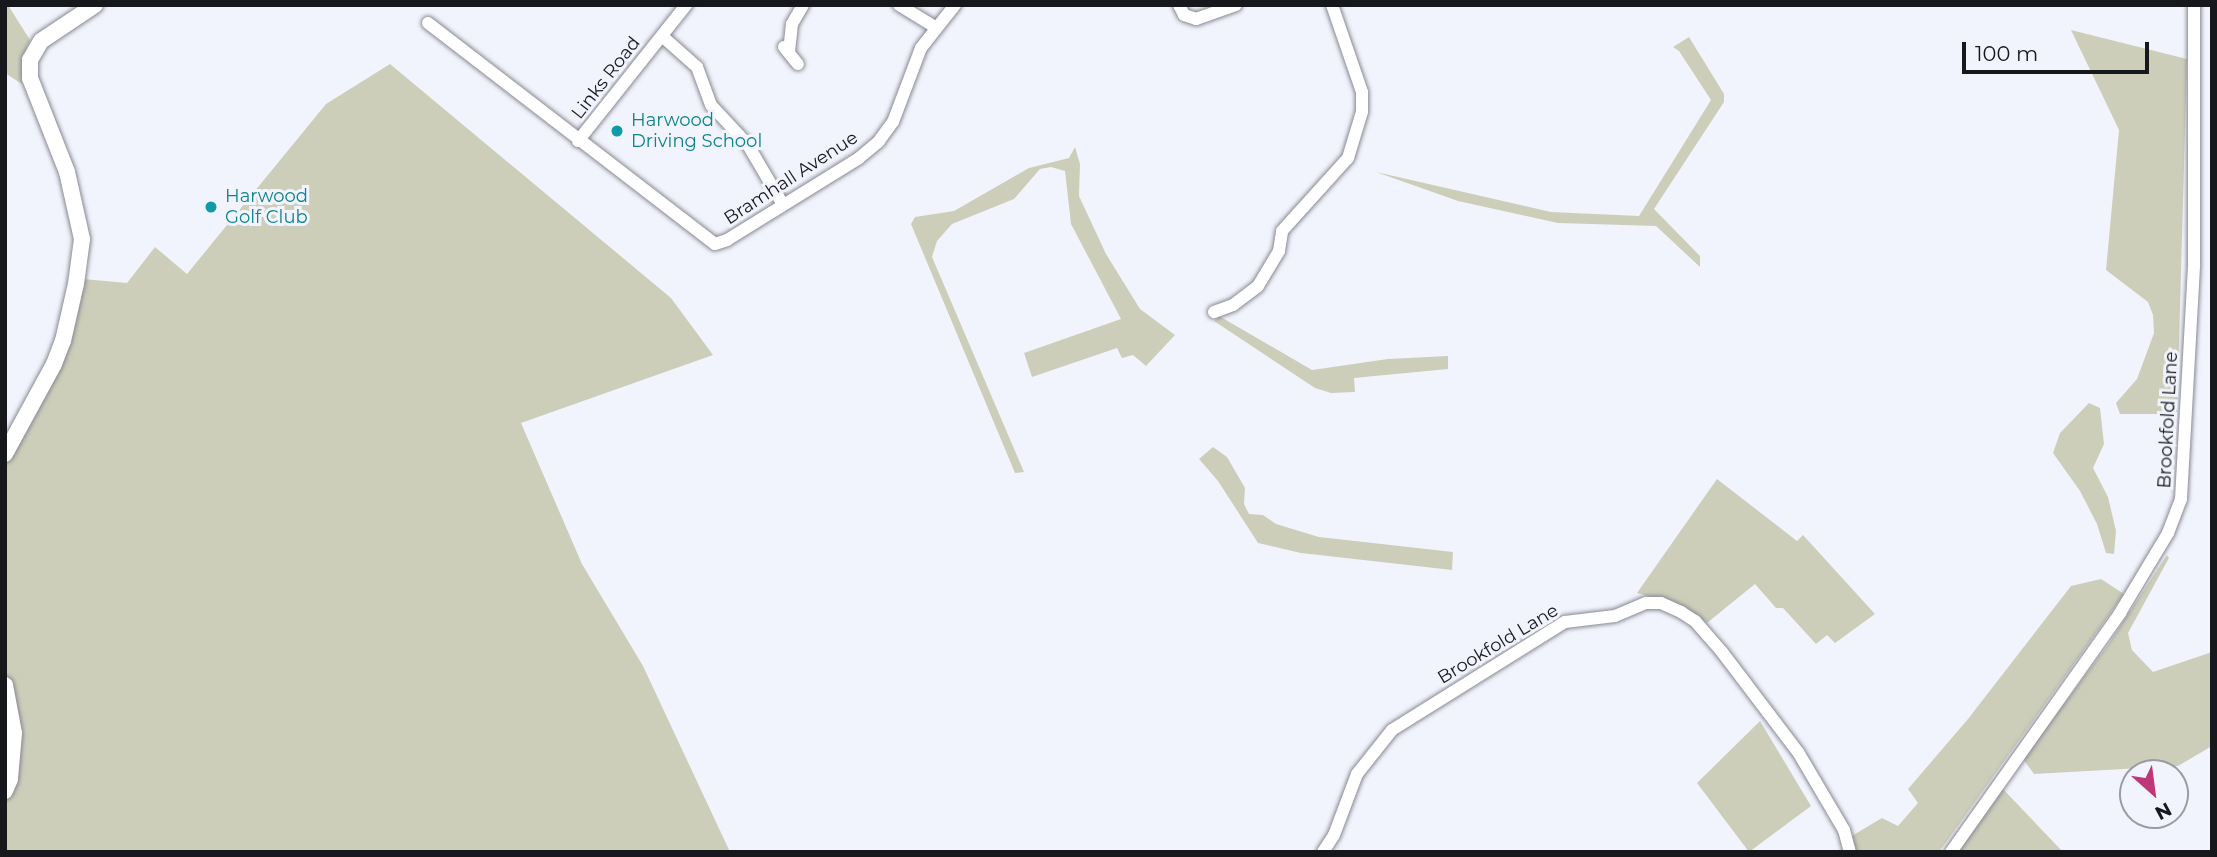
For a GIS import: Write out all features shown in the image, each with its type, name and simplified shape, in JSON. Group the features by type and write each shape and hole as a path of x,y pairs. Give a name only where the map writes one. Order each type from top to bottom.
{"street":[{"path":"5,454 63,341 76,284 82,239 67,172 30,78 30,60 41,41 95,5"},
{"path":"798,64 785,48 792,24 803,5"},
{"path":"899,5 935,27"},
{"name":"Bramhall Avenue","path":"428,23 709,242 727,240 859,158 879,141 892,122 921,48 955,5"},
{"path":"1179,5 1184,15 1196,19 1236,5"},
{"path":"1214,312 1233,305 1258,286 1279,251 1282,231 1348,158 1362,111 1362,92 1332,5"},
{"name":"Brookfold Lane","path":"1951,852 2120,613 2168,533 2181,499 2194,263 2194,5"},
{"name":"Links Road","path":"578,141 684,6"},
{"path":"662,36 697,67 711,105 748,145 783,205"},
{"name":"Brookfold Lane","path":"1323,852 1334,835 1357,774 1392,730 1565,622 1615,616 1636,606 1661,603 1681,612 1702,628 1798,752 1844,830 1850,852"},
{"path":"5,685 14,733 10,779 5,792"}],"green space":[{"path":"8,5 30,40 22,58 22,84 5,73 5,7"},
{"path":"2071,30 2187,59 2177,414 2120,414 2116,403 2137,379 2154,333 2153,315 2148,302 2106,270 2119,130"},
{"path":"1689,37 1724,94 1724,102 1654,209 1700,256 1700,267 1656,226 1558,223 1458,201 1376,172 1551,212 1639,216 1711,100 1679,51 1673,47"},
{"name":"Harwood Golf Club","path":"390,64 671,298 713,355 521,423 582,564 643,666 730,852 5,852 5,465 69,346 83,279 127,283 155,247 187,274 326,104"},
{"path":"1075,147 1080,164 1079,196 1106,254 1140,309 1175,335 1146,366 1133,355 1122,358 1117,348 1032,377 1024,353 1121,319 1071,224 1065,171 1051,167 1040,169 1014,199 952,224 937,241 932,257 1024,472 1015,473 911,224 915,217 954,211 1029,168 1069,158"},
{"path":"1219,316 1312,370 1388,359 1448,356 1448,369 1354,378 1355,392 1331,393 1315,388 1214,321"},
{"path":"2089,403 2100,408 2104,444 2093,468 2108,497 2116,531 2114,554 2106,553 2097,524 2080,491 2053,453 2060,433"},
{"path":"1213,447 1227,457 1245,488 1244,504 1249,514 1263,515 1276,524 1319,537 1453,552 1452,570 1301,553 1258,543 1218,481 1199,459"},
{"path":"1717,479 1797,541 1803,535 1875,614 1835,643 1827,635 1816,644 1783,608 1776,608 1755,584 1707,623 1683,606 1637,593"},
{"path":"2167,555 2169,558 2128,633 2132,650 2153,672 2212,652 2212,746 2189,760 2119,759 2119,769 2034,774 2023,759 2108,645"},
{"path":"2101,579 2124,594 1939,852 1854,852 1850,837 1882,818 1898,826 1918,803 1908,789 1968,719 2071,586"},
{"path":"1760,721 1811,806 1749,852 1697,783"},
{"path":"2002,788 2063,852 1958,852"}],"place":[{"name":"Harwood Driving School","path":"617,131"},
{"name":"Harwood Golf Club","path":"211,207"}]}
